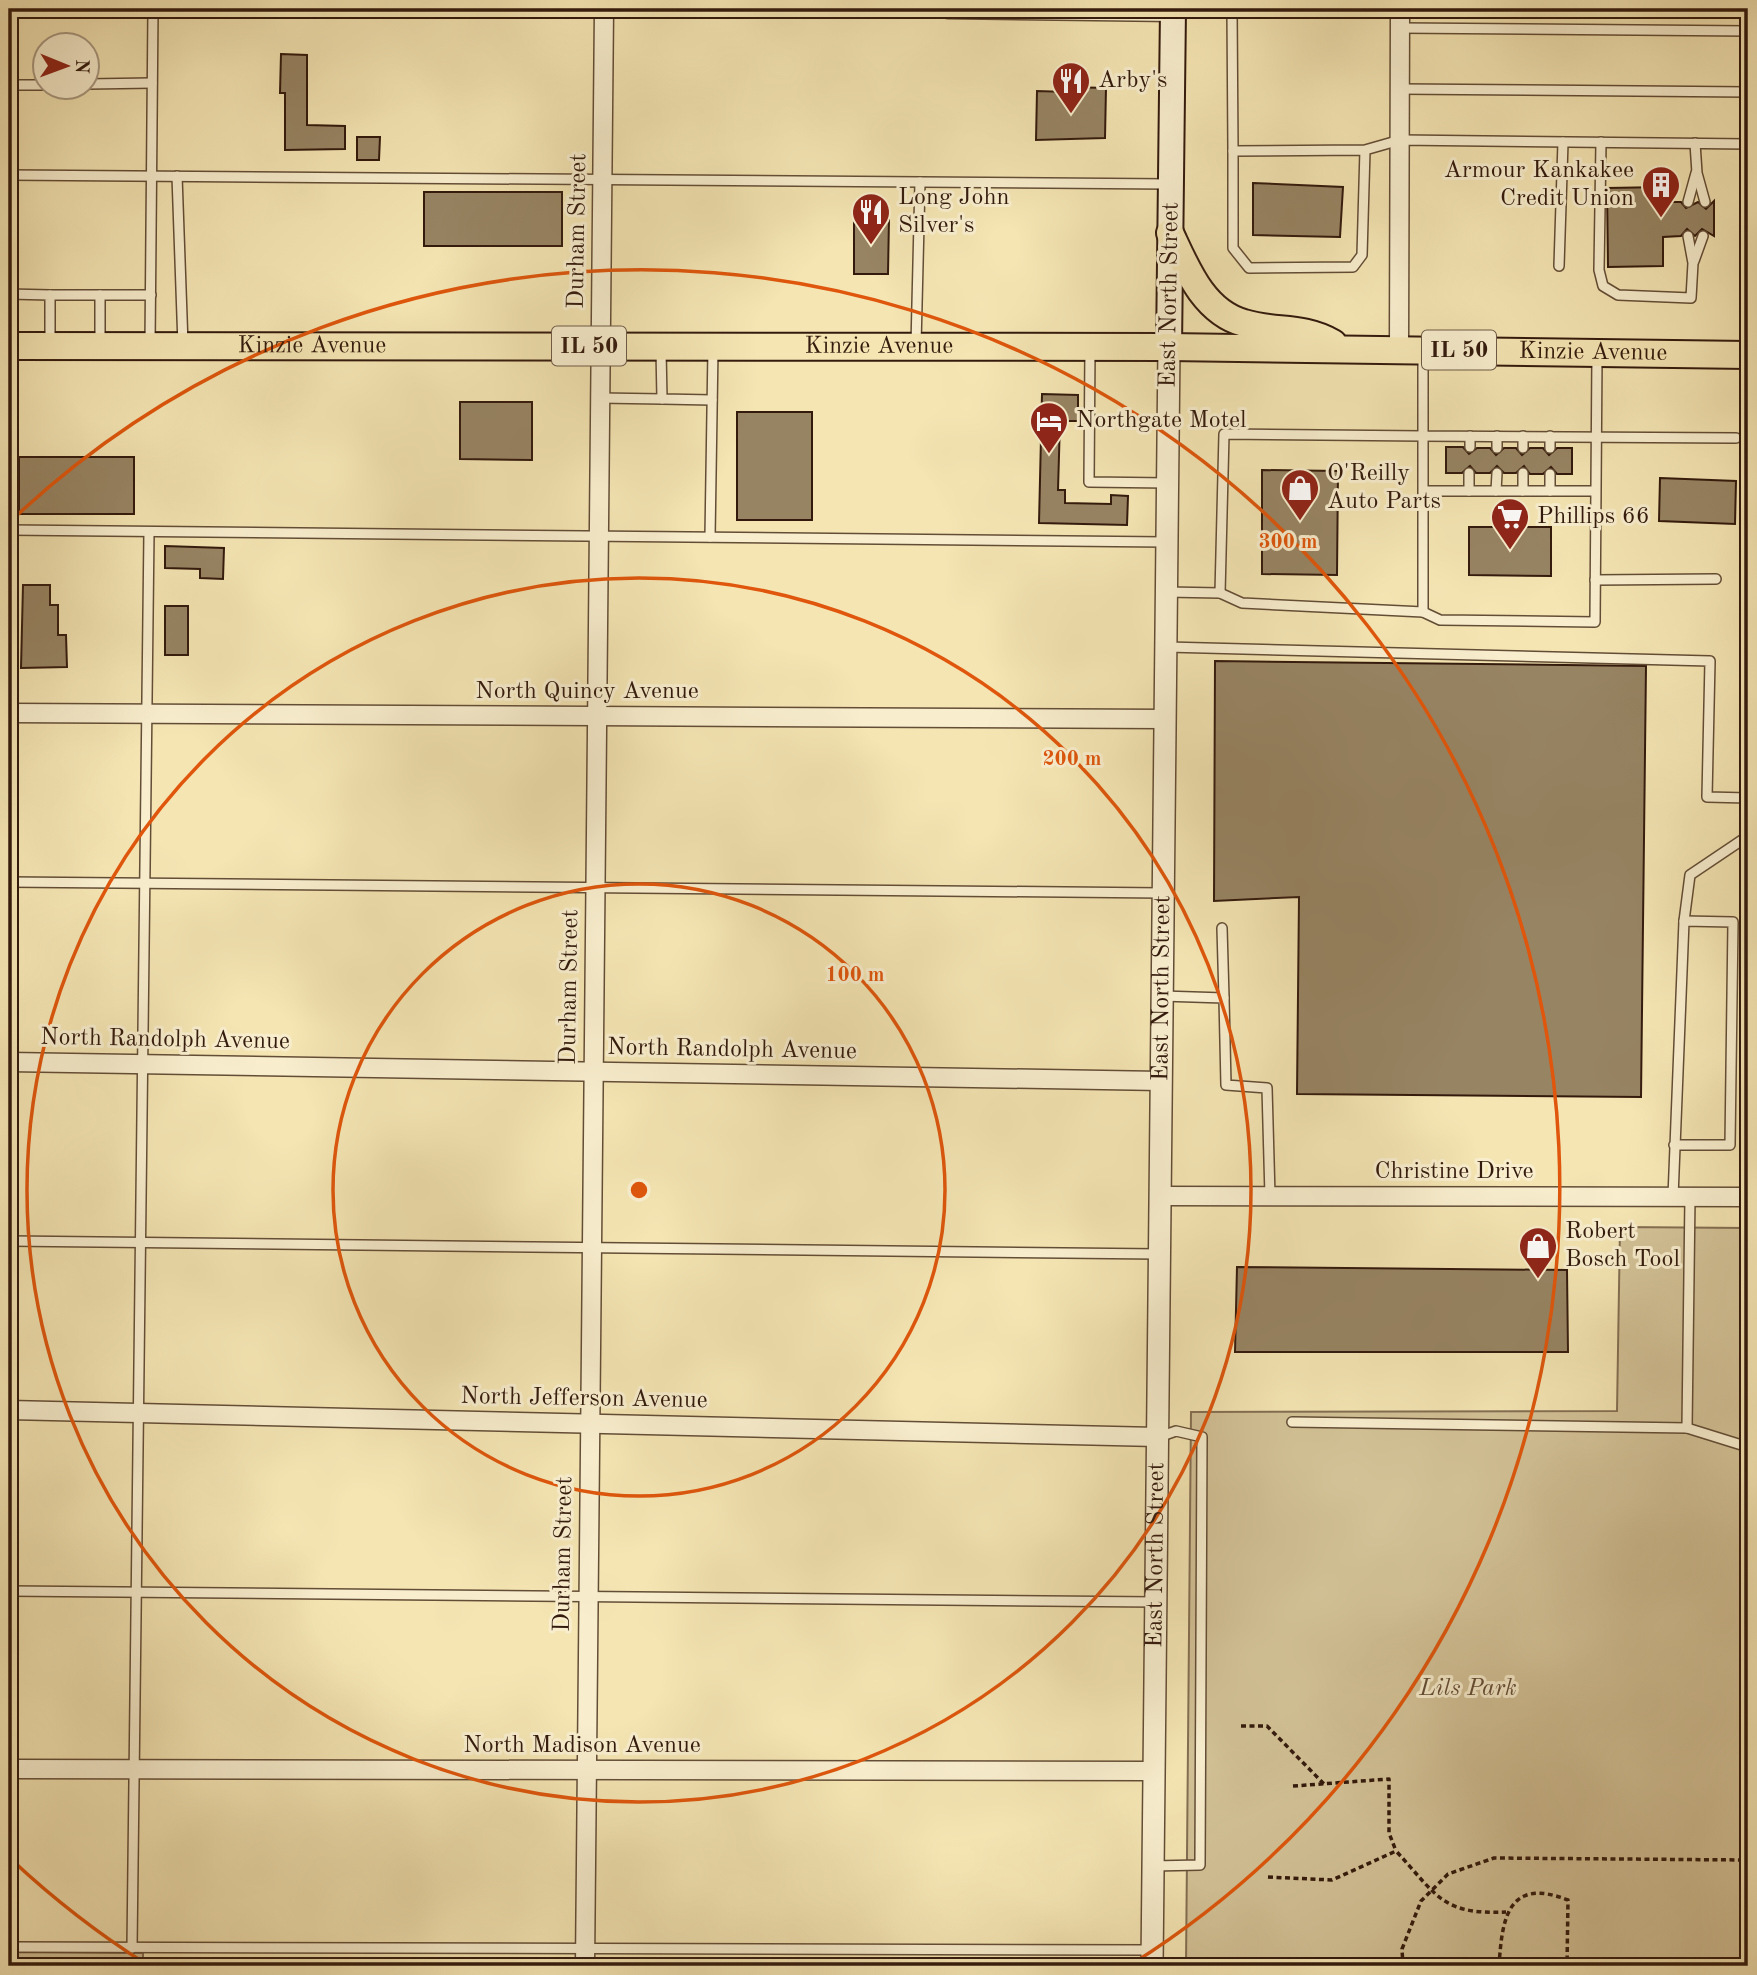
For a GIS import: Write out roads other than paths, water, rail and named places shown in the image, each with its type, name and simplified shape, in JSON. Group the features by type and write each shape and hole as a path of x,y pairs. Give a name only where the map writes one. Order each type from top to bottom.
{"main road":[{"name":"East North Street","path":"1169,347 1173,10"},
{"path":"1170,233 1193,280 1208,300 1230,317 1244,324 1315,333 1344,349"},
{"name":"Kinzie Avenue","path":"9,346 1169,347 1748,355"}],"street":[{"name":"Durham Street","path":"585,1957 604,9"},
{"path":"948,9 1173,10"},
{"path":"1400,9 1398,89 1411,349"},
{"name":"East North Street","path":"1152,1958 1169,347"},
{"name":"North Quincy Avenue","path":"9,713 1165,719"},
{"name":"North Randolph Avenue","path":"9,1062 1161,1081"},
{"name":"Christine Drive","path":"1160,1196 1748,1197"},
{"name":"North Jefferson Avenue","path":"9,1410 1157,1437"},
{"name":"North Madison Avenue","path":"9,1769 1154,1771"}],"lane":[{"path":"150,346 153,9"},
{"path":"1232,9 1233,248 1249,268 1353,267 1362,255 1365,150"},
{"path":"1400,29 1748,31"},
{"path":"102,84 152,83"},
{"path":"9,86 32,85"},
{"path":"1398,89 1748,92"},
{"path":"1233,151 1365,150 1400,140 1748,144"},
{"path":"1559,266 1563,142"},
{"path":"1601,142 1599,270 1603,286 1618,295 1691,298 1693,263 1688,236"},
{"path":"1695,143 1697,173 1704,202"},
{"path":"1688,202 1697,173"},
{"path":"9,175 1171,184"},
{"path":"177,176 183,346"},
{"path":"916,347 920,182"},
{"path":"1693,263 1703,236"},
{"path":"9,294 151,295"},
{"path":"50,295 50,346"},
{"path":"100,295 100,346"},
{"path":"661,346 662,399"},
{"path":"710,537 713,347"},
{"path":"1090,347 1089,482 1168,483"},
{"path":"1411,349 1423,436 1423,612"},
{"path":"1167,592 1220,593 1242,603 1423,612 1440,620 1595,622 1597,353"},
{"path":"600,398 712,400"},
{"path":"1220,593 1224,434 1736,438"},
{"path":"1470,436 1470,447"},
{"path":"1497,436 1497,448"},
{"path":"1522,448 1523,436"},
{"path":"1550,436 1550,448"},
{"path":"1469,473 1469,491"},
{"path":"1496,491 1497,473"},
{"path":"1523,474 1523,491"},
{"path":"1550,474 1550,491"},
{"path":"1424,491 1595,491"},
{"path":"9,530 1167,542"},
{"path":"132,1948 149,532"},
{"path":"1595,580 1716,579"},
{"path":"1166,647 1710,662 1707,797 1748,798 1748,835 1690,875 1684,921 1675,1145 1681,1197 1687,1428"},
{"path":"9,882 1163,893"},
{"path":"1675,1145 1730,1145 1733,922 1684,921"},
{"path":"1222,928 1226,1085 1267,1088 1270,1196"},
{"path":"1162,996 1224,998"},
{"path":"9,1241 1159,1254"},
{"path":"1292,1422 1687,1428 1748,1447"},
{"path":"1153,1866 1200,1865 1202,1437 1176,1431 1157,1437"},
{"path":"9,1591 1156,1602"},
{"path":"9,1947 585,1957 1152,1958"}],"place":[{"name":"Arby's","path":"1071,115"},
{"name":"Armour Kankakee Credit Union","path":"1661,219"},
{"name":"Long John Silver's","path":"871,246"},
{"name":"Northgate Motel","path":"1049,455"},
{"name":"O'Reilly Auto Parts","path":"1300,522"},
{"name":"Phillips 66","path":"1510,551"},
{"name":"Robert Bosch Tool","path":"1538,1280"}],"park label":[{"name":"Lils Park","path":"1468,1689"}]}
